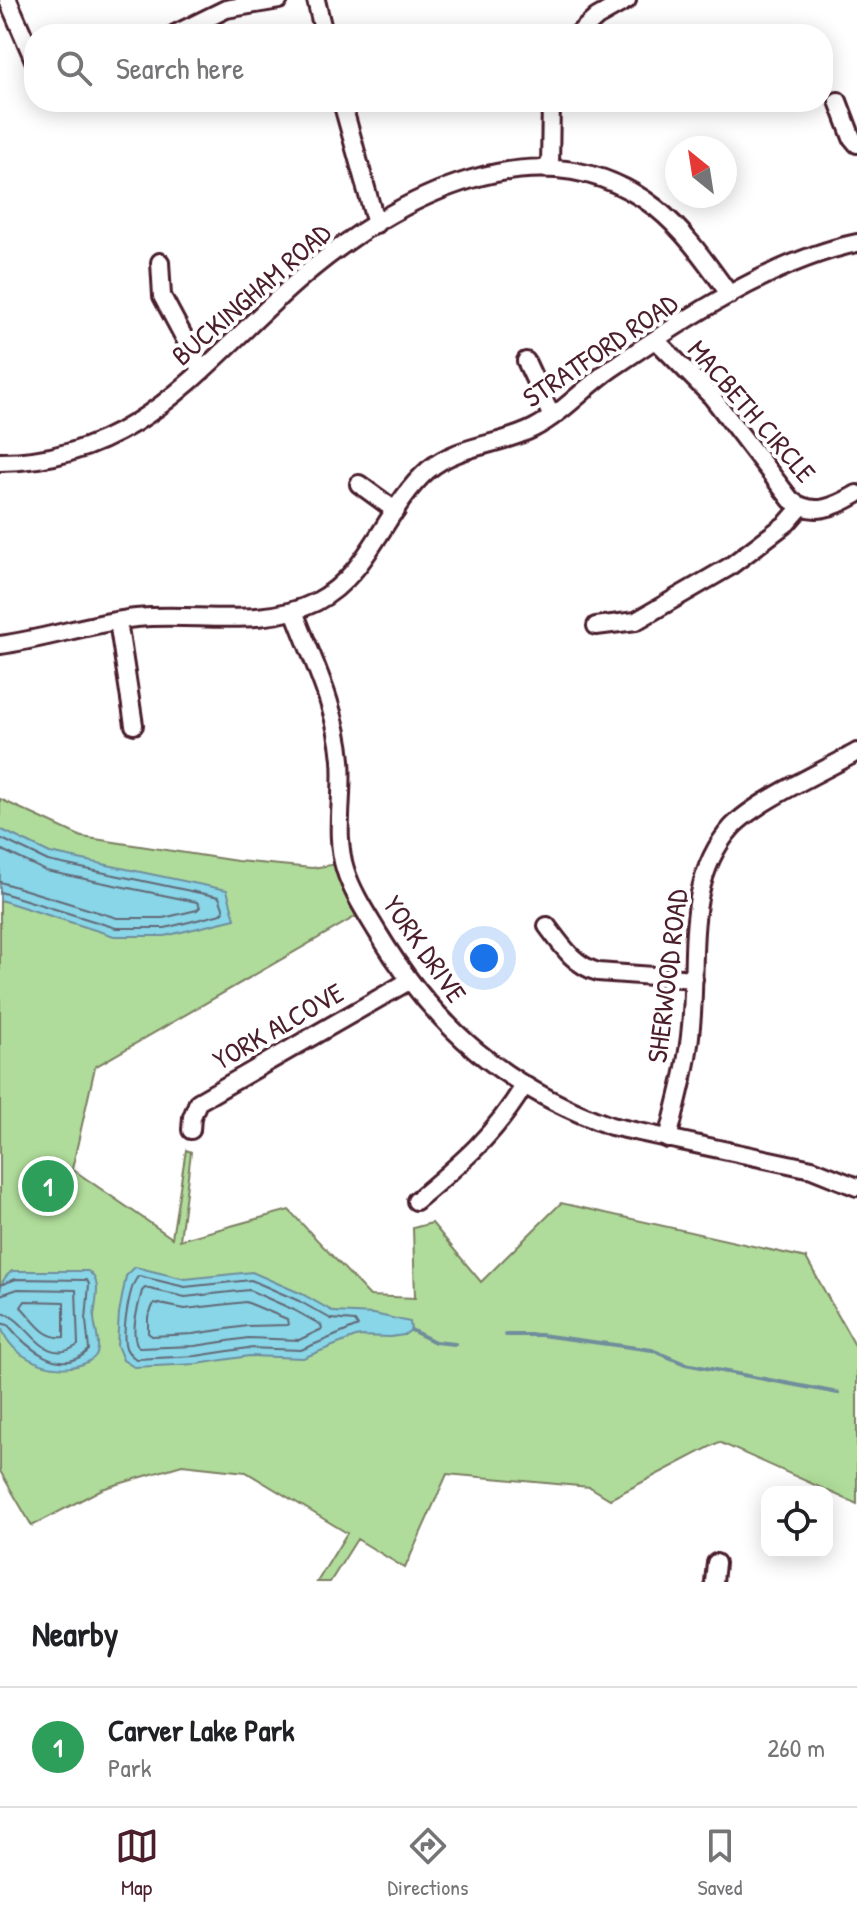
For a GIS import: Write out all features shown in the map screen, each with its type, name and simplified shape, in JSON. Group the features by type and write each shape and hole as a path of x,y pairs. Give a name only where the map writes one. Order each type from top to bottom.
{"street":[{"path":"8,0 24,37"},
{"path":"195,24 226,9 279,0"},
{"path":"316,0 322,24"},
{"path":"589,24 627,0"},
{"path":"838,101 857,144"},
{"path":"345,112 376,224"},
{"path":"550,167 551,112"},
{"name":"BUCKINGHAM ROAD","path":"0,462 36,460 67,453 121,432 162,406 308,272 344,244 425,198 493,172 550,167 592,175 617,184 648,202 690,242 730,295"},
{"name":"STRATFORD ROAD","path":"0,645 118,621 274,615 294,611 329,595 362,563 416,482 445,458 524,432 552,417 610,370 730,295 795,261 857,243"},
{"path":"160,262 162,296 202,371"},
{"name":"MACBETH CIRCLE","path":"656,340 712,397 784,493 801,507 815,510 830,508 857,494"},
{"path":"526,361 552,417"},
{"path":"359,484 396,511"},
{"path":"596,626 636,621 729,567 787,523 801,507"},
{"name":"YORK DRIVE","path":"294,611 337,723 341,762 339,842 344,868 365,911 409,981 431,1009 489,1062 524,1086 583,1116 611,1126 812,1169 857,1187"},
{"path":"118,621 134,725"},
{"name":"SHERWOOD ROAD","path":"668,1139 689,1041 696,909 710,864 732,827 750,812 857,752"},
{"path":"547,926 578,964 586,969 694,979"},
{"name":"YORK ALCOVE","path":"191,1130 198,1102 409,981"},
{"path":"416,1201 477,1150 508,1114 524,1086"},
{"path":"714,1582 716,1563"}],"green space":[{"path":"0,799 82,837 237,861 312,868 344,863 365,911 95,1067 72,1169 172,1238 186,1150 191,1152 180,1240 289,1210 370,1296 415,1298 413,1228 432,1223 481,1282 561,1203 806,1258 857,1349 857,1504 833,1493 833,1486 817,1486 719,1442 610,1499 590,1487 447,1474 405,1568 357,1539 330,1582 317,1582 347,1533 246,1472 182,1465 102,1489 32,1526 0,1471"}],"water":[{"path":"0,829 50,853 227,890 235,919 165,936 114,936 0,900"},
{"path":"135,1267 185,1279 252,1272 334,1312 374,1314 410,1322 411,1330 404,1335 390,1337 358,1336 303,1358 249,1356 197,1364 134,1367 123,1360 117,1345 126,1276"},
{"path":"12,1271 88,1271 93,1275 97,1286 94,1317 98,1345 93,1359 71,1367 47,1366 14,1348 1,1327 0,1315 2,1285"}],"waterway":[{"path":"411,1330 435,1342 455,1344"},
{"path":"506,1335 541,1335 652,1350 685,1364 838,1393"}],"place":[{"name":"Carver Lake Park","path":"48,1186"}]}
